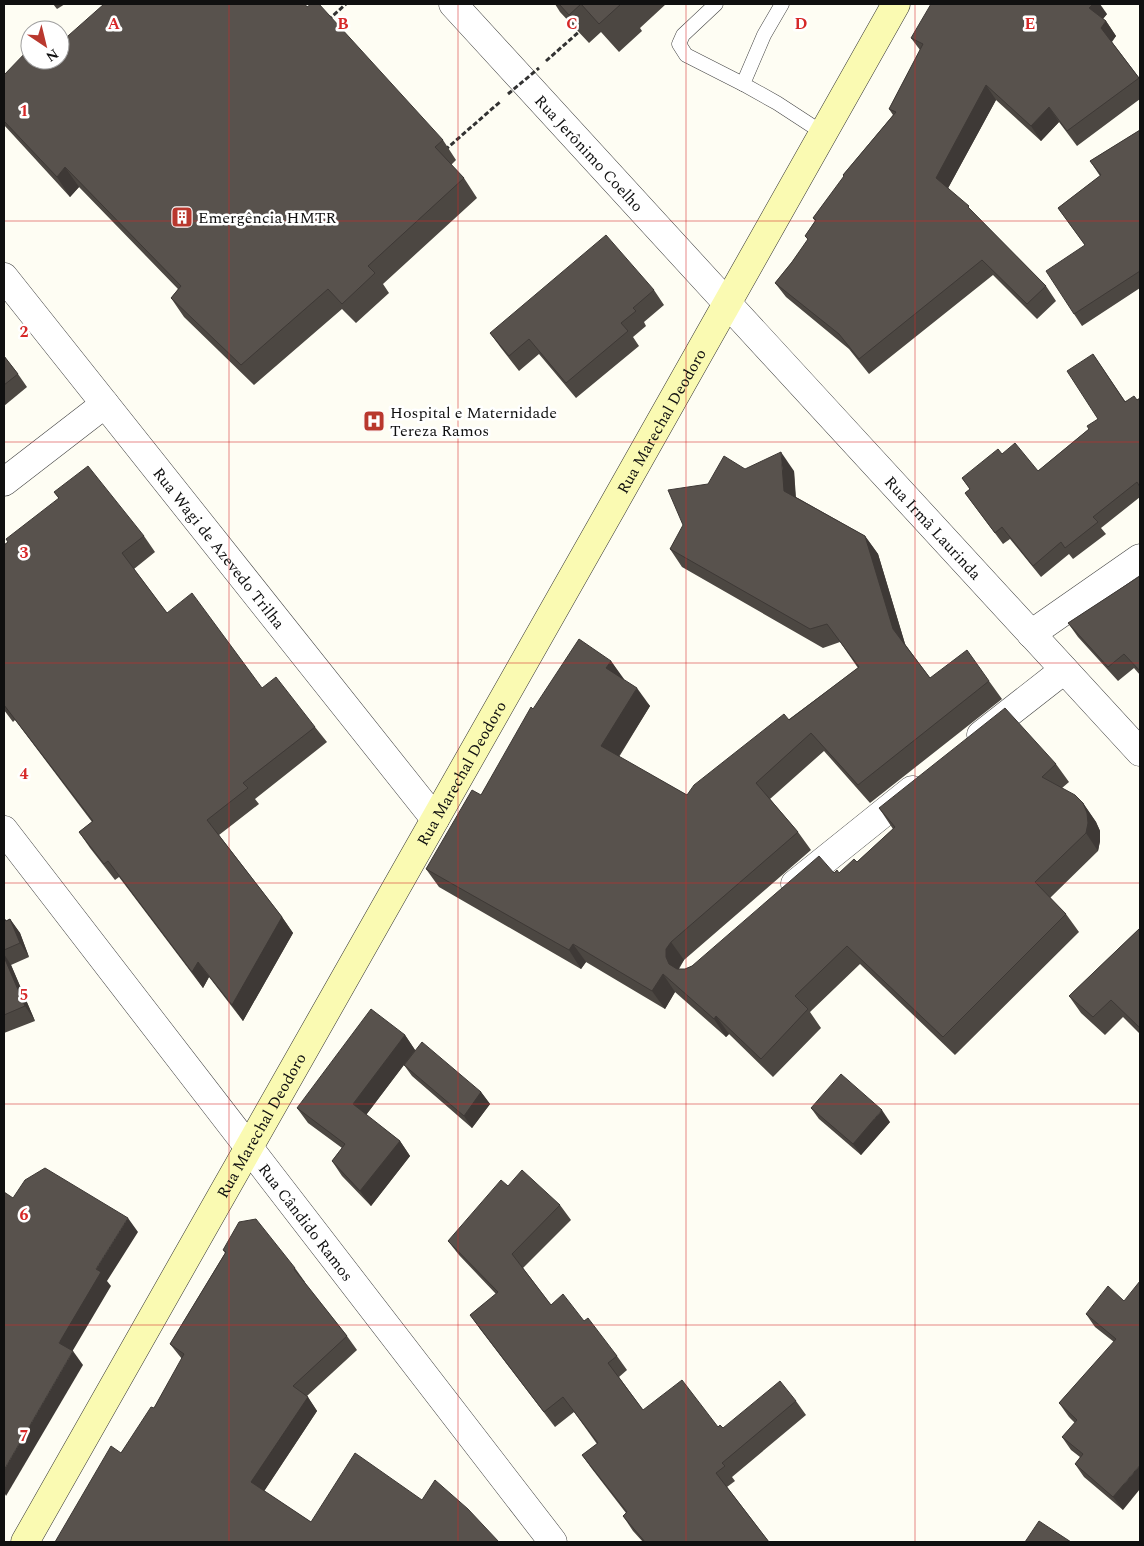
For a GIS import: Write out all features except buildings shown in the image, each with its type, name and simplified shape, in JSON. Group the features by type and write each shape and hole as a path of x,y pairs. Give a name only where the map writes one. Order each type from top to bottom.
{"main road":[{"name":"Rua Marechal Deodoro","path":"25,1542 896,4"}],"street":[{"name":"Rua Jerônimo Coelho","path":"453,4 727,303"},
{"name":"Rua Wagi de Azevedo Trilha","path":"4,277 435,819"},
{"name":"Rua Irmã Laurinda","path":"727,303 1140,752"},
{"path":"4,482 105,404"},
{"path":"1031,634 1140,558"},
{"path":"965,748 1064,670"},
{"path":"776,901 805,875 934,772"},
{"name":"Rua Cândido Ramos","path":"4,830 554,1542"}],"lane":[{"path":"716,4 683,35 679,44 686,55 777,103 824,133"},
{"path":"743,84 764,35 782,4"}],"path":[{"path":"327,21 346,4"},
{"path":"546,61 583,28"},
{"path":"439,156 539,68"}],"place":[{"name":"Emergência HMTR","path":"182,217"},
{"name":"Hospital e Maternidade Tereza Ramos","path":"374,421"}]}
